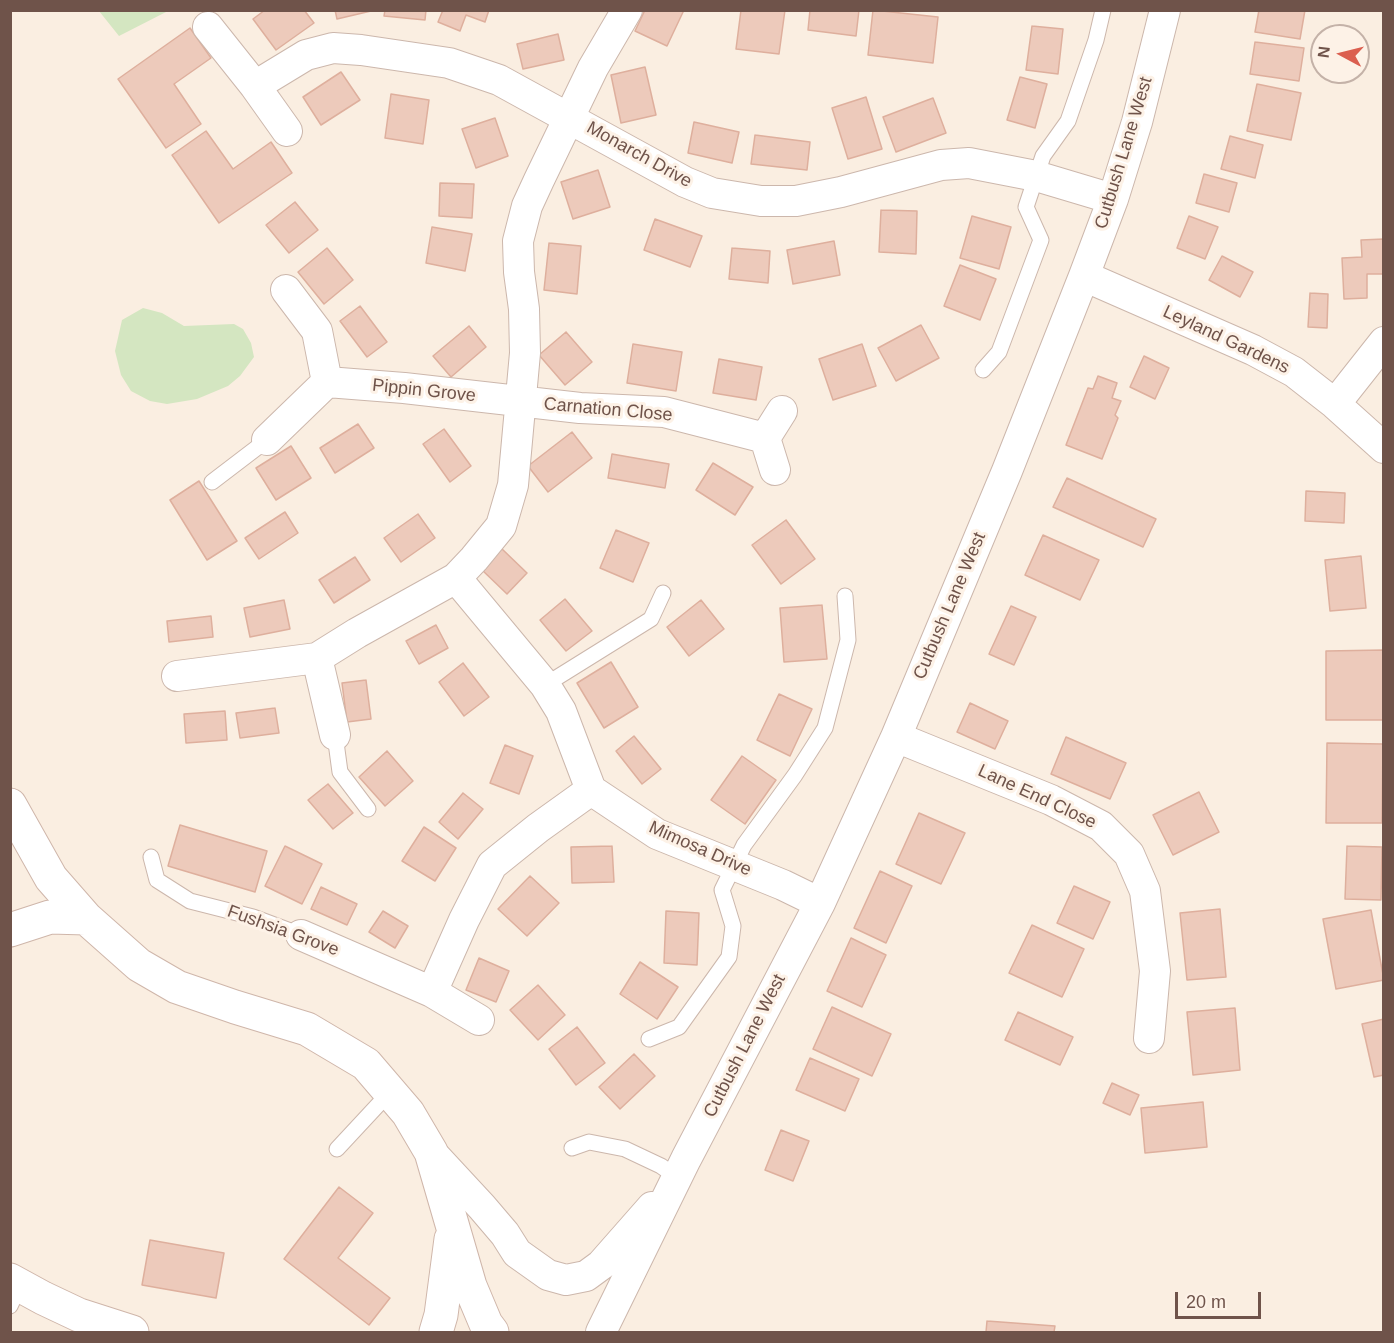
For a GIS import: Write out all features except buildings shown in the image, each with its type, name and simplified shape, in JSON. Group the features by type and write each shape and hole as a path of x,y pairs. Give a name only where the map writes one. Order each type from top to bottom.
{"main road":[{"path":"10,804 51,878 86,918 139,965 177,987 306,1029 366,1064 408,1113 431,1152 470,1286 492,1332"},
{"path":"10,930 50,917 86,918"},
{"path":"436,1332 441,1315 452,1228"},
{"path":"14,1290 132,1332"}],"street":[{"path":"177,676 317,658 456,578 501,526 513,485 525,353 518,241 527,206 569,116 593,68 627,10"},
{"name":"Cutbush Lane West","path":"602,1332 678,1178 820,903 896,737 1007,471 1113,199 1137,122 1165,10"},
{"path":"208,27 287,131"},
{"name":"Monarch Drive","path":"255,86 306,56 333,48 362,50 449,63 499,80 569,116 685,182 712,193 761,201 796,201 941,165 969,163 1036,176 1113,199"},
{"name":"Leyland Gardens","path":"1084,276 1253,350 1294,372 1335,404 1383,448"},
{"path":"267,440 327,382 316,331 286,290"},
{"path":"1335,404 1383,342"},
{"name":"Pippin Grove","path":"327,382 520,401"},
{"name":"Carnation Close","path":"520,401 580,408 664,412 765,438"},
{"path":"775,470 765,438 782,411"},
{"path":"432,992 464,920 492,865 591,790 561,711 545,685 456,578"},
{"path":"317,658 335,735"},
{"name":"Lane End Close","path":"896,737 1051,801 1101,826 1129,854 1145,891 1155,970 1149,1038"},
{"name":"Mimosa Drive","path":"591,790 657,834 783,885 820,903"},
{"name":"Fushsia Grove","path":"301,935 432,992 479,1020"},
{"name":"Cutbush Lane West","path":"431,1152 505,1234 517,1253 548,1275 566,1280 586,1276 601,1264 678,1178"}],"lane":[{"path":"983,370 999,352 1041,240 1026,207 1043,156 1068,121 1096,40 1103,10"},
{"path":"212,482 267,440"},
{"path":"545,685 651,619 663,593"},
{"path":"649,1039 679,1027 729,957 733,926 723,890 744,845 795,775 825,728 848,640 845,596"},
{"path":"335,735 340,772 368,809"},
{"name":"Fushsia Grove","path":"151,857 157,880 190,901 253,917 301,935"},
{"path":"337,1149 390,1092"},
{"path":"572,1148 589,1142 625,1149 661,1166 678,1178"}],"green space":[{"path":"99,11 168,11 119,36"},
{"path":"143,308 162,313 184,326 234,324 243,329 251,343 254,357 240,376 228,386 197,399 167,404 150,401 131,391 121,375 115,351 122,320"}]}
